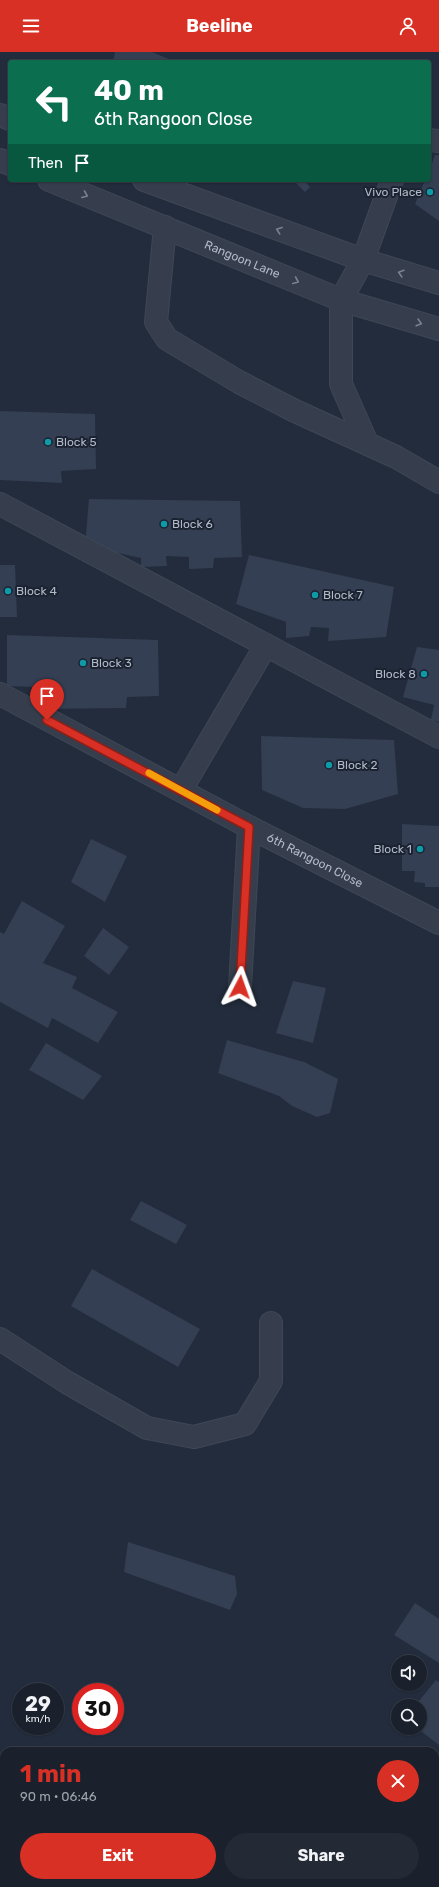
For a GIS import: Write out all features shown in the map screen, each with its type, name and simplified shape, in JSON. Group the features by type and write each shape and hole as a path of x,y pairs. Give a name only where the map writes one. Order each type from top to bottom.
{"street":[{"name":"Rangoon Lane","path":"54,182 341,300 439,329"},
{"path":"149,182 363,260 439,283"},
{"path":"367,443 341,384 341,300 363,260 391,182"},
{"path":"165,227 156,322 167,339 239,382 293,410 396,457 439,482"},
{"path":"0,504 439,737"},
{"path":"181,790 266,645"},
{"name":"6th Rangoon Close","path":"2,701 181,790 249,827 439,923"},
{"path":"240,987 249,827"},
{"path":"0,1339 68,1383 147,1428 194,1436 245,1424 271,1381 271,1323"}],"building":[{"path":"115,52 152,52 171,60 113,60"},
{"name":"Vivo Place","path":"435,155 439,155 439,221 415,204 424,182 431,182 431,166"},
{"path":"295,182 306,182 310,187 305,192"},
{"name":"Block 5","path":"0,411 95,414 96,469 61,471 62,483 0,480"},
{"name":"Block 6","path":"89,499 240,501 242,557 214,558 213,568 189,569 189,557 166,556 167,566 141,567 141,558 85,546"},
{"name":"Block 7","path":"249,555 394,587 386,637 328,641 329,628 311,627 309,636 286,638 286,622 236,604"},
{"name":"Block 4","path":"0,565 15,565 17,617 0,617"},
{"name":"Block 3","path":"7,635 158,640 159,696 127,697 126,708 35,709 35,687 7,686"},
{"name":"Block 8","path":"417,647 439,650 439,722 431,720 434,705 403,697"},
{"name":"Block 2","path":"261,736 394,740 398,794 345,809 303,808 262,790"},
{"name":"Block 1","path":"402,824 439,826 439,887 425,887 425,883 414,882 415,871 402,871"},
{"path":"91,839 127,856 105,902 71,882"},
{"path":"22,901 65,926 43,963 77,977 72,988 118,1012 98,1043 52,1018 48,1028 0,1002 0,932 4,934"},
{"path":"103,928 129,947 109,975 84,956"},
{"path":"293,981 326,988 313,1043 276,1033"},
{"path":"227,1040 304,1062 338,1079 330,1113 317,1117 292,1106 279,1096 218,1073"},
{"path":"46,1043 102,1076 83,1100 29,1070"},
{"path":"141,1201 187,1225 176,1244 130,1220"},
{"path":"92,1269 200,1329 178,1367 71,1306"},
{"path":"128,1542 235,1576 237,1594 230,1610 124,1572"},
{"path":"415,1603 439,1619 439,1663 427,1655 394,1635"},
{"path":"436,1680 439,1682 439,1745 426,1735 427,1699 421,1699"}],"slow traffic":[{"path":"149,773 217,810"}],"place":[{"name":"Vivo Place","path":"430,192"},
{"name":"Block 5","path":"48,442"},
{"name":"Block 6","path":"164,524"},
{"name":"Block 4","path":"8,591"},
{"name":"Block 7","path":"315,595"},
{"name":"Block 3","path":"83,663"},
{"name":"Block 8","path":"424,674"},
{"name":"Block 2","path":"329,765"},
{"name":"Block 1","path":"420,849"}],"route":[{"path":"47,720 249,827 240,987"}]}
